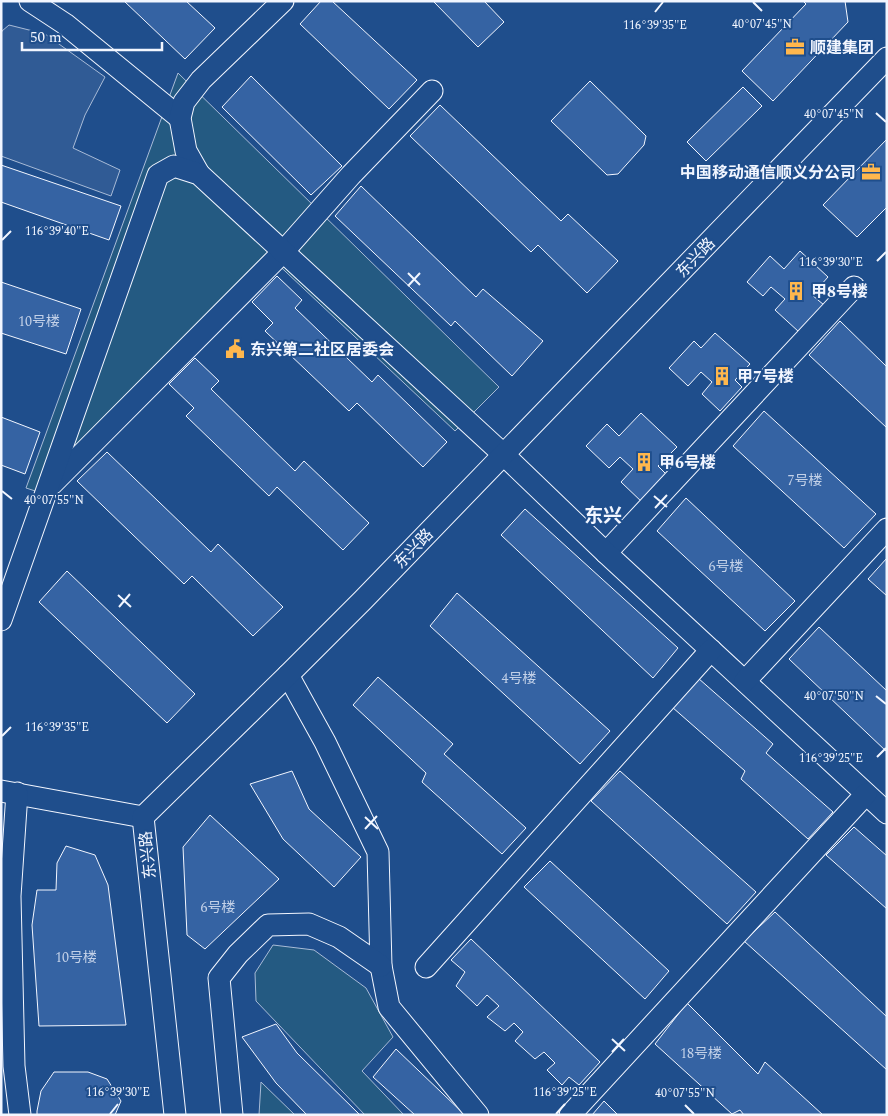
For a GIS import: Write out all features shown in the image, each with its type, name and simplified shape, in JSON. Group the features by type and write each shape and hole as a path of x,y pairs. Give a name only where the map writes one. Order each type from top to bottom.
{"street":[{"path":"30,1 65,24 180,118"},
{"path":"283,1 201,80 184,102 180,118 186,151 199,174 504,455 606,553 887,813"},
{"name":"东兴路","path":"175,1115 143,817 370,593 887,58"},
{"path":"48,488 283,252 351,175 432,91"},
{"path":"1,620 158,174 174,166 199,174"},
{"path":"606,553 854,287"},
{"path":"745,681 887,529"},
{"path":"426,967 711,650"},
{"path":"288,675 326,742 378,852 381,966 389,1007 478,1115"},
{"path":"20,1115 7,979 10,896 9,792 143,817"},
{"path":"570,1115 866,794"},
{"path":"232,1115 219,978 238,954 268,925 309,924 339,937 381,966"}],"shaded area":[{"path":"9,25 45,34 105,77 85,115 73,148 120,170 111,196 1,156 1,34"},
{"path":"178,73 499,387 455,431 269,256 85,440 54,497 26,488"},
{"path":"273,945 314,950 366,988 393,1037 362,1071 404,1115 365,1115 256,1001 255,973"},
{"path":"261,1082 295,1115 259,1115"}],"building":[{"path":"124,1 186,1 215,28 185,59"},
{"path":"321,1 332,1 417,80 389,109 300,24"},
{"path":"433,1 484,1 504,22 478,47"},
{"name":"顺建集团","path":"803,1 845,1 848,22 773,101 742,71 806,4"},
{"path":"251,76 342,166 311,195 222,107"},
{"path":"590,81 646,136 644,145 618,174 607,175 551,121"},
{"path":"743,87 762,106 706,161 687,142"},
{"path":"440,105 561,221 568,214 618,261 587,293 538,245 531,252 410,136"},
{"name":"中国移动通信顺义分公司","path":"887,139 887,207 857,237 823,205"},
{"path":"1,165 121,206 109,240 1,202"},
{"path":"361,186 476,297 483,289 543,341 512,376 455,321 451,326 335,216"},
{"name":"甲8号楼","path":"800,251 828,277 812,295 824,305 799,332 775,310 785,299 771,287 763,296 747,282 770,256 784,269"},
{"path":"277,276 302,300 295,308 372,382 378,375 447,442 423,467 357,403 349,411 265,331 273,323 252,302"},
{"path":"1,282 81,309 66,354 1,333"},
{"path":"840,321 887,367 887,428 809,355"},
{"name":"甲7号楼","path":"715,333 750,364 735,380 742,387 720,411 702,394 712,382 701,372 688,386 669,368 694,341 701,348"},
{"path":"195,358 219,381 211,389 295,471 304,461 369,523 343,550 277,487 269,496 186,416 194,408 169,384"},
{"path":"764,411 876,514 844,548 733,446"},
{"name":"甲6号楼","path":"641,413 677,447 658,466 670,478 644,504 621,482 633,469 620,457 609,468 586,446 607,424 619,436"},
{"path":"1,417 40,432 25,474 1,465"},
{"path":"107,452 211,552 218,544 283,607 253,636 192,576 184,584 77,481"},
{"path":"686,498 795,601 765,631 657,531"},
{"path":"525,509 678,648 653,678 501,535"},
{"path":"887,558 887,596 868,579"},
{"path":"67,571 195,694 167,723 39,602"},
{"path":"457,593 610,731 580,764 430,626"},
{"path":"819,627 887,691 887,752 789,659"},
{"path":"378,677 453,744 444,754 526,828 502,854 422,782 426,773 353,705"},
{"path":"698,678 773,744 766,753 833,812 808,839 741,779 745,771 672,707"},
{"path":"292,771 309,809 361,857 334,887 283,839 250,784"},
{"path":"620,771 756,892 727,924 591,801"},
{"path":"210,815 279,879 205,949 187,935 183,847"},
{"path":"854,827 887,856 887,909 826,855"},
{"path":"66,846 95,855 108,885 126,1025 39,1026 32,925 37,890 56,890 57,863"},
{"path":"550,861 669,971 645,999 524,887"},
{"path":"775,912 887,1017 887,1070 744,941"},
{"path":"471,939 600,1062 579,1085 569,1077 562,1085 547,1070 555,1063 544,1052 535,1059 515,1041 523,1032 514,1023 505,1031 487,1017 499,1006 487,995 477,1006 456,986 465,972 451,960"},
{"path":"687,1003 758,1074 765,1062 823,1115 744,1115 740,1110 732,1114 655,1044"},
{"path":"276,1024 297,1053 360,1115 307,1115 276,1083 242,1037"},
{"path":"396,1049 465,1115 415,1115 373,1077"},
{"path":"54,1072 88,1072 107,1079 121,1101 115,1115 37,1115 41,1091"},
{"path":"604,1101 618,1115 592,1115"}],"place":[{"name":"顺建集团","path":"795,47"},
{"name":"中国移动通信顺义分公司","path":"871,172"},
{"name":"甲8号楼","path":"796,291"},
{"name":"东兴第二社区居委会","path":"235,349"},
{"name":"甲7号楼","path":"722,376"},
{"name":"甲6号楼","path":"644,462"}],"district":[{"name":"东兴","path":"603,515"}]}
